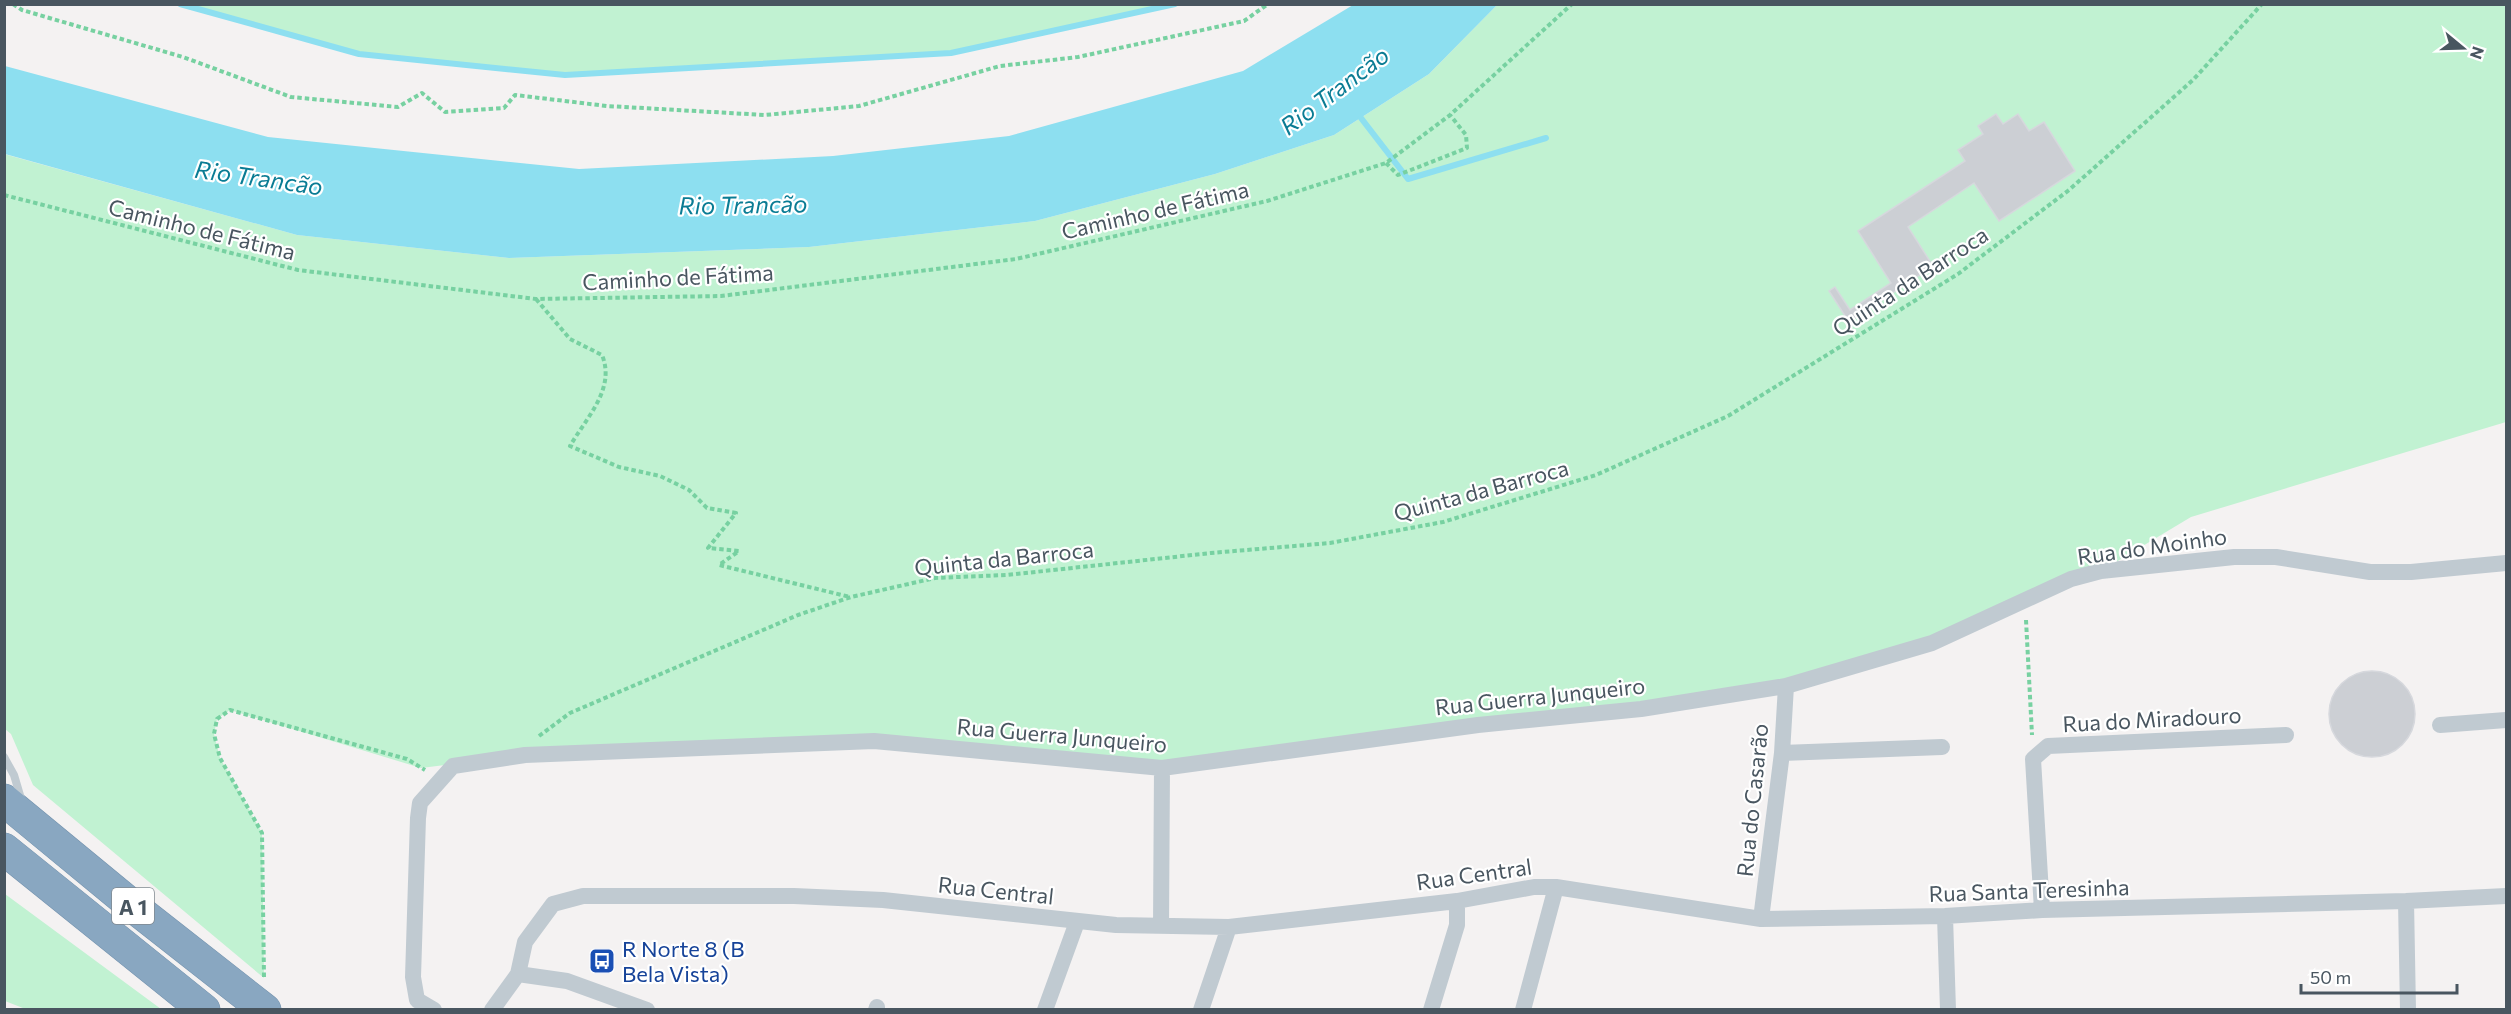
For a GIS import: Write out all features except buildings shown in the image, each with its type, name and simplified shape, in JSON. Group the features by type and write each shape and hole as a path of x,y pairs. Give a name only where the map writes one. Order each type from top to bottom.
{"highway":[{"name":"A 1","path":"16,810 269,997"},
{"name":"A 1","path":"4,849 204,1010"}],"street":[{"name":"Rua do Moinho","path":"1786,686 1932,643 2071,579 2101,572 2234,557 2276,556 2370,572 2411,572 2506,563"},
{"name":"Rua Guerra Junqueiro","path":"434,1010 417,999 413,977 420,803 453,766 525,755 874,741 1162,768 1478,725 1641,709 1786,686"},
{"name":"Rua do Casarão","path":"1761,919 1782,753 1786,686"},
{"path":"2440,725 2506,720"},
{"name":"Rua do Miradouro","path":"2033,759 2049,746 2286,735"},
{"path":"1782,753 1942,747"},
{"path":"2033,759 2042,910"},
{"path":"1161,926 1162,768"},
{"name":"Rua Central","path":"492,1010 518,974 525,942 553,904 583,896 794,896 883,900 1077,922 1229,927 1457,901 1534,887 1556,887"},
{"path":"1523,1010 1556,887"},
{"name":"Rua Santa Teresinha","path":"1556,887 1761,919 1945,916 2042,910 2406,901 2506,896"},
{"path":"1431,1010 1457,925 1457,901"},
{"path":"2406,901 2408,1010"},
{"path":"1945,916 1948,1010"},
{"path":"1045,1010 1077,922"},
{"path":"1201,1010 1229,927"},
{"path":"518,974 567,981 647,1010"}],"lane":[{"path":"4,757 14,775 16,810"}],"path":[{"path":"13,4 22,10 183,57 291,97 398,107 422,93 445,112 504,108 515,94 607,106 765,114 859,106 1000,66 1078,57 1244,21 1268,4"},
{"name":"Caminho de Fátima","path":"4,195 298,270 536,300 721,296 1017,259 1267,201 1386,162 1450,115 1572,4"},
{"name":"Quinta da Barroca","path":"525,755 533,741 570,713 798,615 851,597 935,578 1007,575 1330,543 1443,522 1596,475 1728,416 1958,274 2069,190 2193,80 2262,4"},
{"path":"1386,162 1398,175 1467,148 1466,135 1450,115"},
{"path":"536,300 570,339 602,355 607,367 600,401 586,417 570,446 618,467 660,476 689,490 707,508 736,513 708,548 739,551 719,565 851,597"},
{"path":"2025,601 2033,759"},
{"path":"269,997 264,978 262,833 220,758 214,734 217,719 230,710 407,759 442,779"}],"green space":[{"path":"180,5 1175,5 951,53 565,75 359,54"},
{"path":"1497,5 2506,5 2506,422 2191,517 2101,571 1975,624 1786,686 1163,768 874,741 525,755 421,768 230,710 217,719 214,734 220,758 262,833 264,978 33,785 11,734 5,729 4,154 297,235 509,258 809,247 1035,221 1215,174 1334,135 1429,74"},
{"path":"5,894 161,1009 28,1010 5,1001"}],"water":[{"name":"Rio Trancão","path":"1353,5 1497,5 1429,74 1334,135 1215,174 1035,221 809,247 509,258 297,235 5,154 5,66 268,137 579,169 833,156 1009,136 1243,71"}],"waterway":[{"path":"180,4 359,54 565,75 951,53 1175,4"},
{"path":"1361,118 1408,179 1546,138"}],"place":[{"name":"R Norte 8 (B Bela Vista)","path":"602,961"}]}
